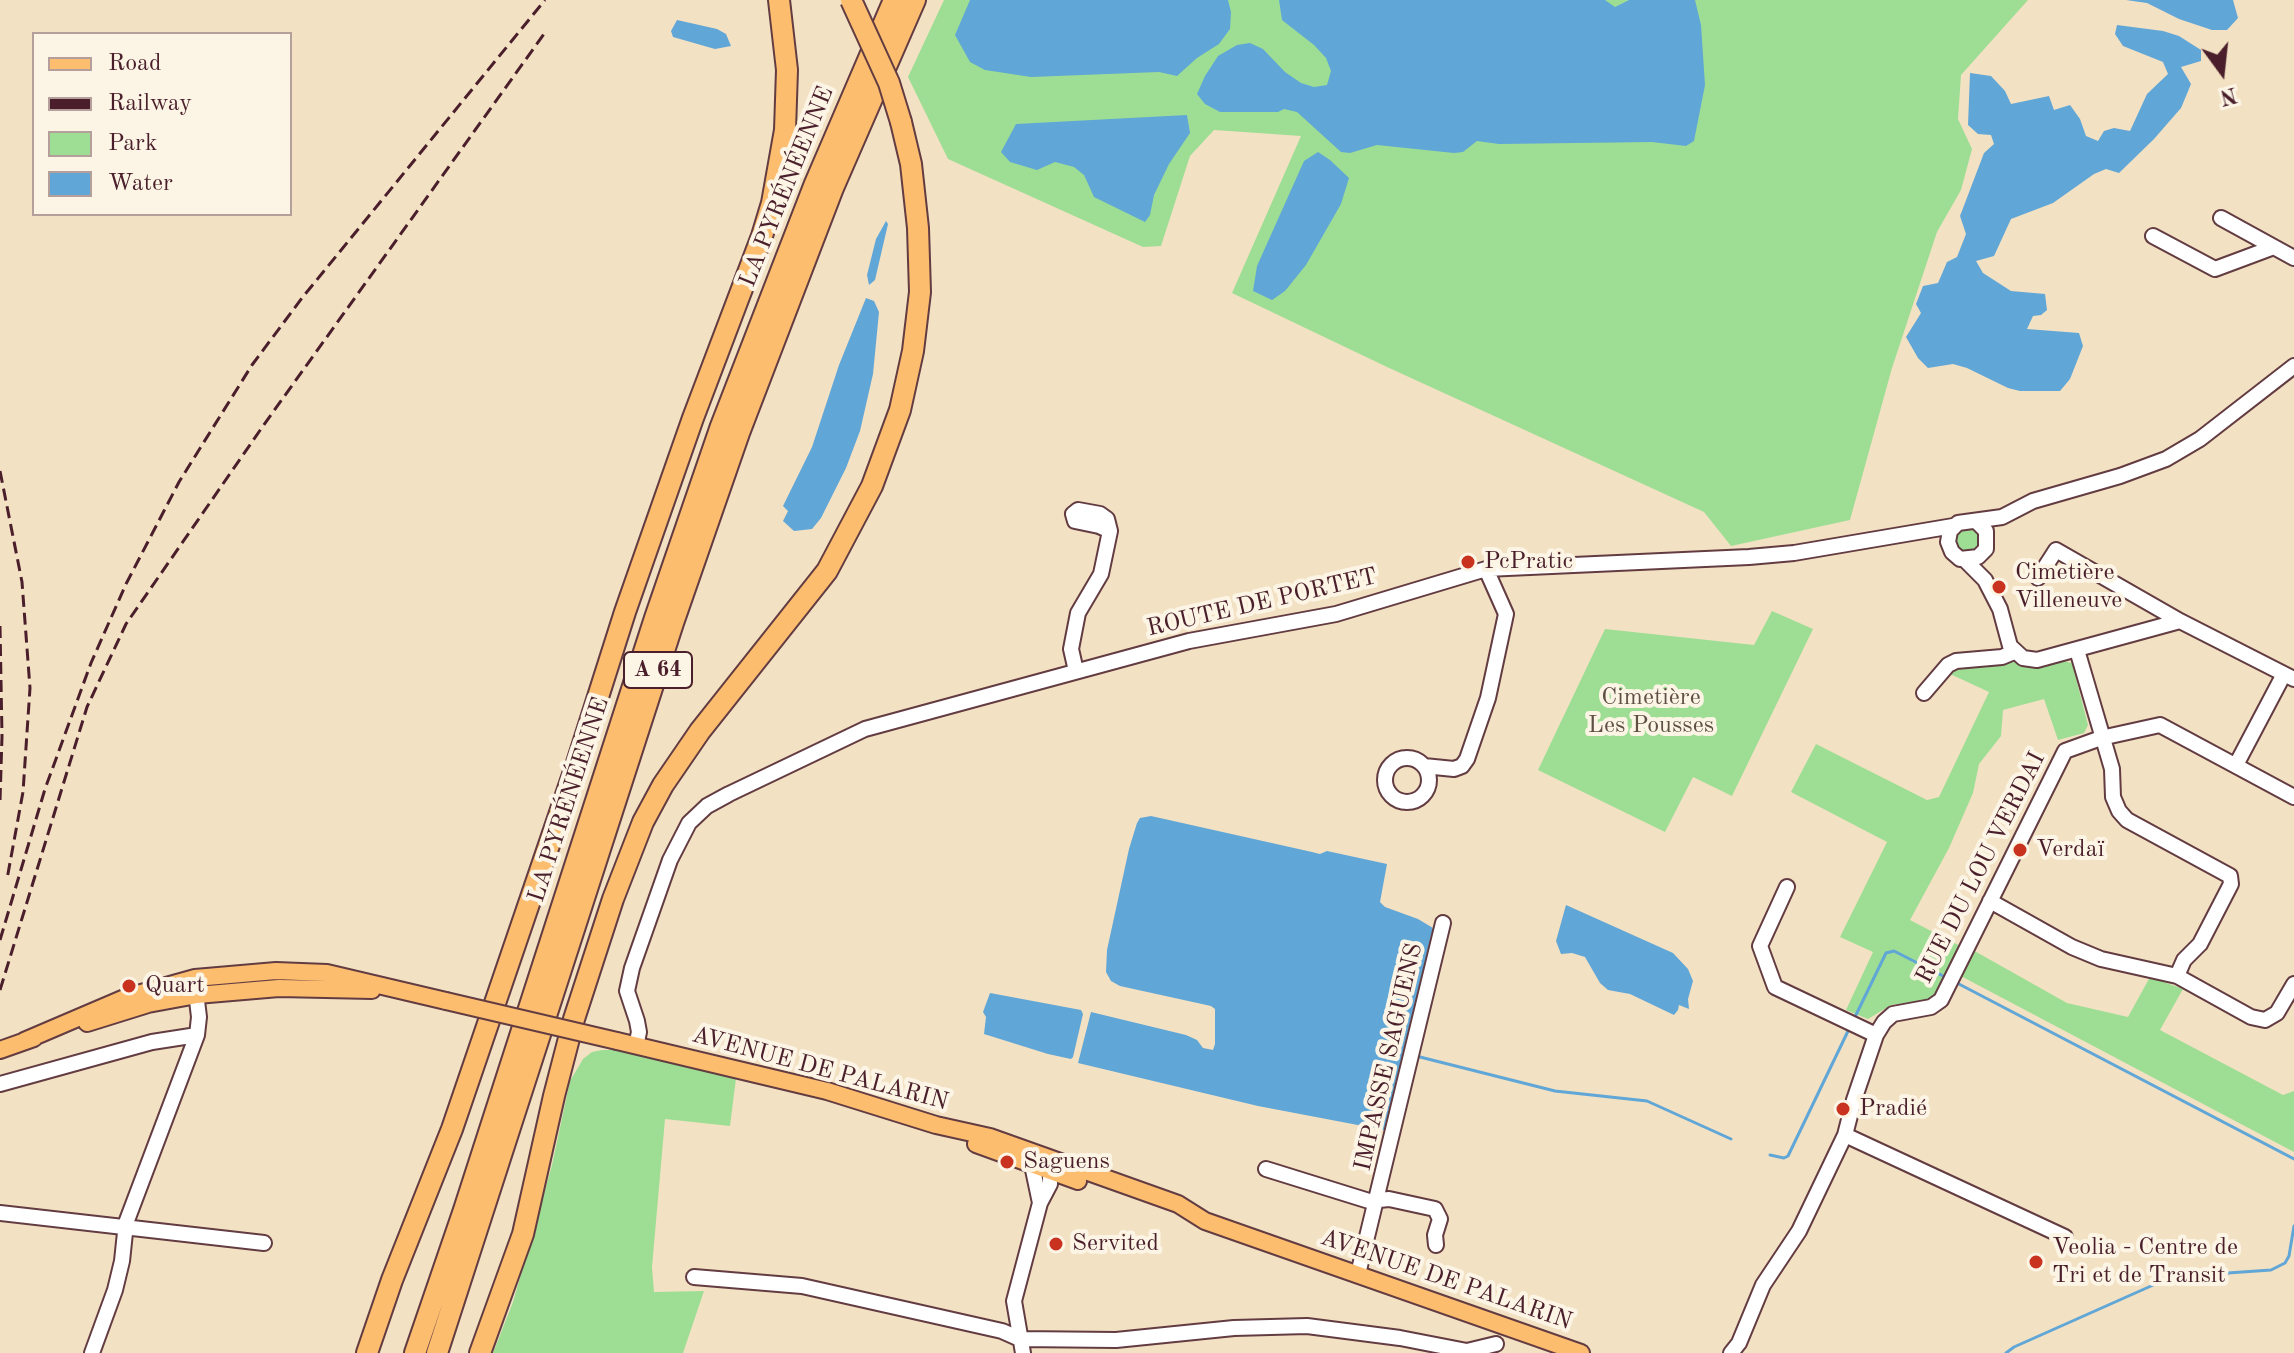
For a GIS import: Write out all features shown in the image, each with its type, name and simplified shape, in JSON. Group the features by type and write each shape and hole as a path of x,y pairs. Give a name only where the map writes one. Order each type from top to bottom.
{"highway":[{"path":"367,1353 392,1280 452,1129 625,612 693,418 762,236 772,203 785,130 787,70 779,0"},
{"path":"480,1353 523,1234 574,1019 613,899 639,832 663,785 700,731 827,571 872,486 900,410 913,351 920,292 918,228 911,164 884,71 851,0"},
{"name":"LA PYRÉNÉENNE","path":"415,1353 469,1196 655,618 721,426 814,186 894,0"},
{"name":"LA PYRÉNÉENNE","path":"437,1353 673,623 739,433 828,202 915,0"}],"main road":[{"name":"AVENUE DE PALARIN","path":"0,1050 196,986 413,993 827,1091 936,1125 990,1137 1049,1170 1189,1219 1205,1221 1581,1353"}],"street":[{"path":"2221,218 2294,258"},
{"path":"2153,236 2215,269 2274,247"},
{"path":"1949,547 1948,536 1953,526 1964,520 2002,517 2033,501 2166,459 2200,439 2294,366"},
{"path":"1965,560 1978,557 2002,517"},
{"path":"1976,521 1982,525 1986,546 1985,580"},
{"name":"ROUTE DE PORTET","path":"636,1046 639,1032 627,991 632,968 670,860 689,823 707,806 865,729 1189,641 1336,614 1486,569 1794,553 1953,526"},
{"path":"1076,671 1071,649 1078,613 1101,574 1110,531"},
{"path":"1929,532 1985,580 2000,609 2010,646 2023,658 2037,660 2180,621"},
{"path":"2038,578 2056,550 2180,621 2289,676 2240,766"},
{"path":"1424,766 1454,769 1462,766 1488,698 1506,614 1486,569"},
{"path":"2077,650 2112,769 2113,797 2127,820 2230,876 2231,884 2200,944 2184,960 2177,976"},
{"path":"1924,693 1948,665 1956,661 2002,657 2014,652"},
{"name":"RUE DU LOU VERDAI","path":"1876,1035 1893,1014 1931,1007 1947,991 2065,751 2101,738 2160,725 2294,797"},
{"path":"1736,1350 1763,1285 1799,1231 1845,1135 1876,1035 1775,987 1760,946 1787,887"},
{"path":"1990,901 2072,947 2101,959 2177,976 2251,1017 2265,1020 2277,1013 2294,984"},
{"name":"IMPASSE SAGUENS","path":"1358,1274 1443,923"},
{"path":"92,1353 115,1290 126,1228 197,1035 196,986"},
{"path":"0,1084 152,1042 197,1035"},
{"path":"1845,1135 2065,1237"},
{"name":"IMPASSE SAGUENS","path":"1266,1169 1300,1177 1369,1201 1389,1199 1435,1209 1440,1219 1435,1235 1436,1245"},
{"path":"1022,1346 1014,1301 1049,1170"},
{"path":"0,1213 264,1243"},
{"path":"694,1277 802,1286 1002,1331 1022,1346 1234,1328 1307,1326 1398,1346 1467,1351 1496,1344"},
{"path":"1053,1353 1073,1341"}],"green space":[{"path":"944,0 2028,0 1961,75 1958,119 1972,149 1961,190 1937,232 1892,368 1850,520 1731,546 1704,512 1232,293 1301,136 1214,130 1190,156 1161,246 1143,247 948,159 908,77"},
{"path":"1974,525 1983,538 1977,551 1962,553 1956,548 1954,533 1959,527"},
{"name":"Cimetière Les Pousses","path":"1772,611 1813,629 1732,796 1693,777 1665,832 1538,770 1605,629 1754,645"},
{"path":"2063,661 2072,663 2088,725 2084,733 2058,740 2044,699 2003,710 2001,736 1979,764 1973,793 1949,848 1910,920 1960,946 1933,996 1891,1005 1868,1019 1846,1010 1873,952 1840,937 1887,842 1791,792 1816,744 1927,800 1939,797 1989,692 1948,673 1949,669 2015,662 2029,668"},
{"path":"1971,949 2067,1003 2128,1017 2150,977 2183,989 2160,1030 2283,1095 2294,1091 2294,1152 1957,974"},
{"path":"619,1050 736,1078 730,1126 665,1119 652,1267 654,1292 704,1291 683,1353 493,1353 513,1302 552,1165 570,1081 583,1059 592,1052"}],"water":[{"path":"970,0 1228,0 1230,29 1219,44 1177,76 1159,72 1031,77 985,70 970,62 955,35"},
{"path":"1279,0 1605,0 1615,7 1629,0 1695,0 1701,25 1705,85 1694,141 1686,146 1652,142 1499,144 1477,141 1463,152 1454,153 1377,145 1350,153 1341,152 1297,112 1284,109 1278,112 1220,112 1205,104 1197,94 1205,76 1218,56 1237,45 1250,43 1263,49 1285,72 1301,83 1314,87 1327,85 1331,71 1326,58 1282,20"},
{"path":"2126,0 2233,0 2238,18 2227,30 2212,30 2179,19 2147,3"},
{"path":"677,20 717,29 726,34 731,46 715,49 673,37 671,31"},
{"path":"2117,25 2163,31 2179,36 2201,50 2201,61 2181,67 2191,84 2181,108 2119,173 2106,169 2094,174 2053,203 2011,219 1994,256 1976,261 1983,273 2011,291 2045,294 2047,310 2033,316 2027,329 2079,333 2083,346 2070,379 2060,391 2020,391 1953,364 1928,368 1906,337 1921,313 1916,304 1923,286 1938,283 1947,262 1957,257 1966,234 1960,216 1984,153 1994,144 1991,135 1978,134 1968,125 1970,73 1991,76 2005,91 2011,104 2049,96 2054,110 2070,105 2080,119 2086,136 2098,141 2104,131 2114,128 2130,131 2147,94 2168,74 2163,62 2123,46 2115,34"},
{"path":"1187,115 1190,133 1169,164 1145,222 1094,197 1084,175 1074,167 1055,162 1037,170 1010,162 1001,152 1016,124"},
{"path":"1318,152 1349,178 1341,204 1306,265 1285,291 1272,300 1253,291 1257,266 1304,161"},
{"path":"886,221 888,224 875,280 869,285 867,275 876,239"},
{"path":"866,298 874,301 879,312 873,374 860,431 821,518 812,529 794,531 783,521 788,511 783,506 812,447 839,365"},
{"path":"1151,816 1320,854 1327,851 1387,864 1380,902 1433,928 1384,1130 1258,1106 1078,1063 1091,1012 1186,1035 1197,1040 1203,1048 1213,1050 1215,1044 1215,1009 1211,1006 1120,986 1111,981 1106,972 1107,950 1129,849 1140,818"},
{"path":"1566,905 1673,953 1688,969 1693,981 1688,999 1689,1009 1679,1005 1674,1015 1630,994 1608,990 1600,983 1585,957 1561,954 1556,941"},
{"path":"990,993 1081,1010 1083,1014 1073,1057 1048,1054 984,1034 986,1017 983,1012"}],"waterway":[{"path":"1854,1019 1886,953 1894,951 1947,978"},
{"path":"1957,983 2294,1159"},
{"path":"1770,1155 1788,1156 1849,1029"},
{"path":"1416,1056 1555,1091 1647,1101 1731,1139"},
{"path":"2006,1353 2160,1282 2199,1275 2271,1270 2285,1263 2289,1256 2294,1226"}],"railway":[{"path":"0,940 45,789 91,663 126,584 179,482 252,365 302,298 545,0"},
{"path":"0,990 87,707 126,624 263,426 544,34"},
{"path":"0,471 22,582 30,688 23,792 7,879"},
{"path":"0,626 0,801"}],"place":[{"name":"PcPratic","path":"1468,562"},
{"name":"Cimetière Villeneuve","path":"1999,587"},
{"name":"Verdaï","path":"2020,850"},
{"name":"Quart","path":"129,986"},
{"name":"Pradié","path":"1843,1109"},
{"name":"Saguens","path":"1007,1162"},
{"name":"Servited","path":"1056,1244"},
{"name":"Veolia - Centre de Tri et de Transit","path":"2036,1262"}]}
